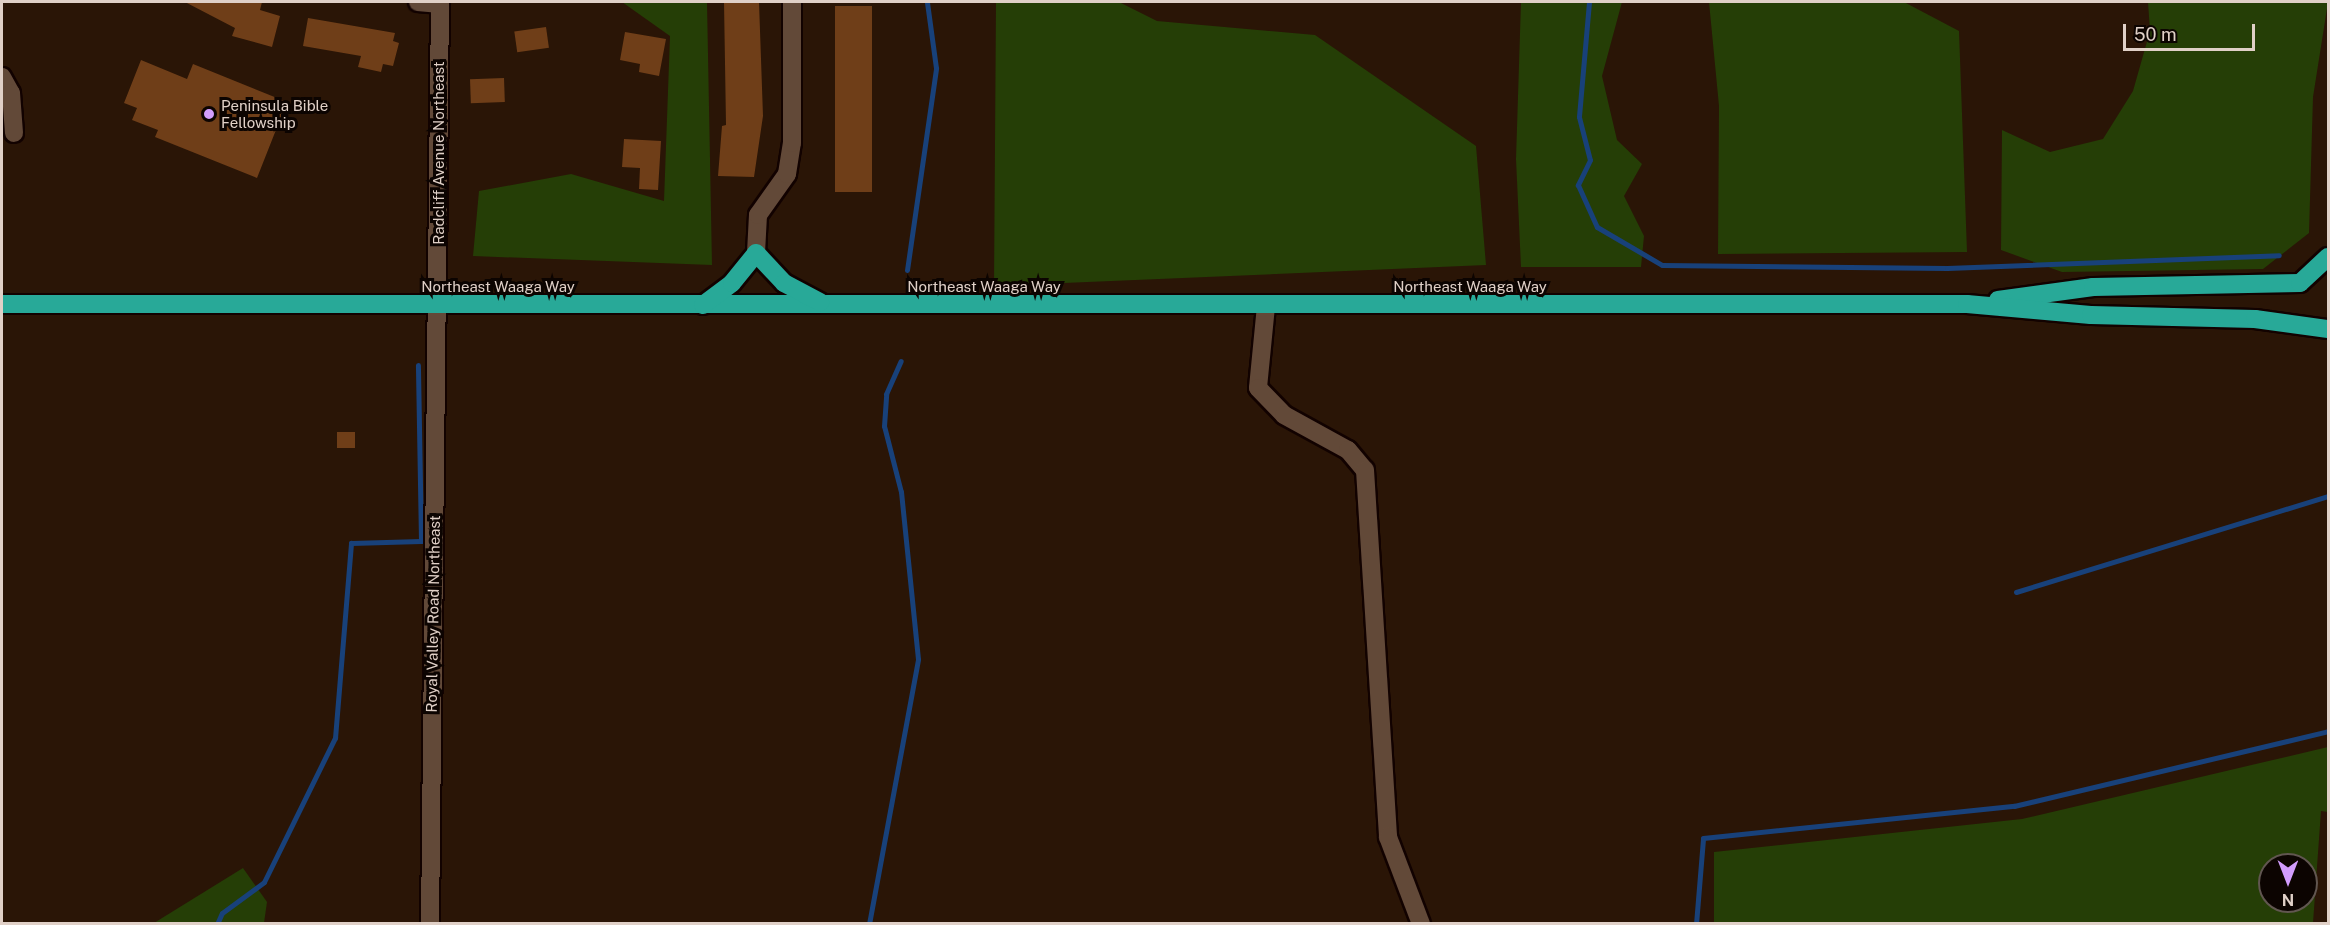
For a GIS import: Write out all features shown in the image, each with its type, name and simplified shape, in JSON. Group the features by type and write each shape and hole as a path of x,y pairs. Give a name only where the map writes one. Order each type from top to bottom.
{"highway":[{"path":"703,305 732,283 756,253 784,284 830,305"},
{"path":"2300,283 2328,257"},
{"path":"1967,304 2093,287 2328,283"},
{"name":"Northeast Waaga Way","path":"2,304 1266,306 1967,304"},
{"path":"1967,304 2091,315 2328,319"},
{"path":"2254,319 2328,329"}],"street":[{"path":"418,2 440,3"},
{"path":"756,253 758,215 787,174 792,143 792,2"},
{"name":"Radcliff Avenue Northeast","path":"438,304 440,3"},
{"path":"2,77 11,93 14,133"},
{"name":"Royal Valley Road Northeast","path":"430,924 438,304"},
{"path":"1266,306 1258,388 1284,415 1348,450 1365,470 1388,837 1420,924"}],"green space":[{"path":"622,2 707,2 712,265 473,256 479,191 571,174 664,201 670,36"},
{"path":"996,2 1119,2 1157,21 1315,35 1476,146 1486,265 994,286"},
{"path":"1521,2 1622,2 1602,76 1617,140 1642,164 1624,196 1644,236 1641,267 1521,267 1516,159"},
{"path":"1709,2 1904,2 1959,31 1967,252 1718,254 1719,106"},
{"path":"2148,2 2328,2 2313,97 2309,233 2263,269 2062,272 2001,250 2002,130 2050,152 2103,139 2133,91 2150,31"},
{"path":"2328,747 2328,812 2321,811 2318,853 2258,853 2258,913 2314,913 2313,923 1714,923 1714,852 2022,819"},
{"path":"243,868 267,902 264,923 154,923"}],"building":[{"path":"185,2 262,2 260,10 280,16 272,47 232,36 235,28"},
{"path":"724,2 759,2 763,116 754,177 718,176 722,126 726,125"},
{"path":"835,6 872,6 872,192 835,192"},
{"path":"308,18 395,33 393,41 399,43 393,66 383,64 381,72 358,67 361,56 303,46"},
{"path":"546,27 549,48 517,52 514,31"},
{"path":"625,32 666,39 659,76 639,72 640,64 620,60"},
{"name":"Peninsula Bible Fellowship","path":"141,60 187,79 193,64 287,102 257,178 155,137 158,130 132,120 137,108 124,103"},
{"path":"504,78 505,102 471,103 470,79"},
{"path":"624,139 661,141 658,190 639,189 640,168 622,167"},
{"path":"337,432 355,432 355,448 337,448"}],"waterway":[{"path":"907,270 936,68 927,2"},
{"path":"1589,2 1579,117 1590,160 1578,185 1597,227 1662,265 1947,268 2279,255"},
{"path":"869,924 918,659 901,492 884,426 886,394 901,361"},
{"path":"217,924 222,913 264,882 335,738 351,543 421,541 418,365"},
{"path":"2016,592 2328,496"},
{"path":"1696,924 1703,838 2014,806 2328,731"}],"place":[{"name":"Peninsula Bible Fellowship","path":"209,114"}]}
